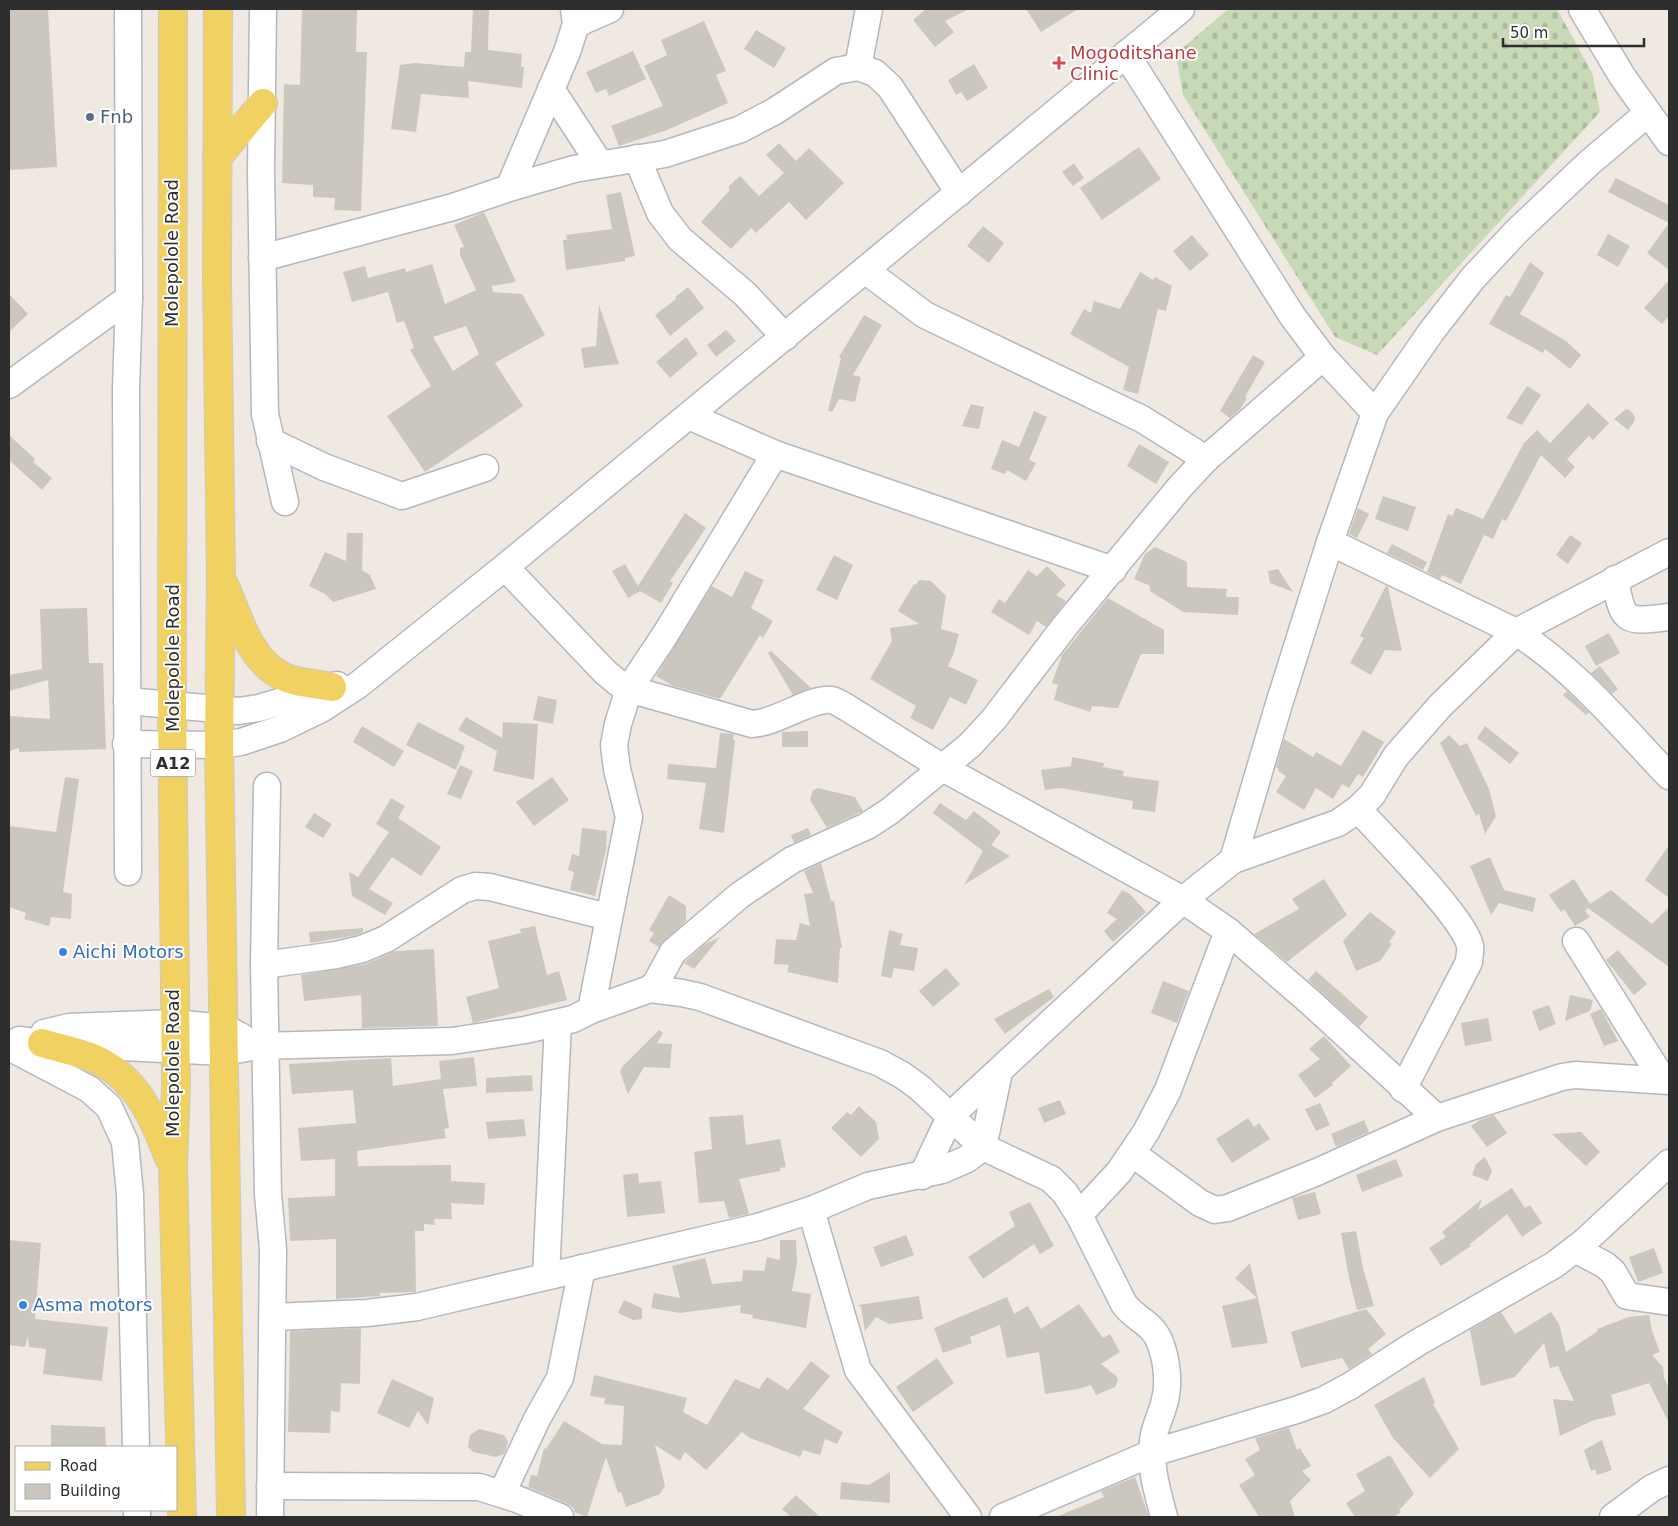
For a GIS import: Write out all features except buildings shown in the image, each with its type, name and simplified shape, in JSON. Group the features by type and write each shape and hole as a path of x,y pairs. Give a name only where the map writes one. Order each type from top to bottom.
{"main road":[{"name":"Molepolole Road","path":"173,9 172,706 176,1084 172,1166 182,1517"},
{"name":"A12","path":"218,9 217,158 221,577 219,746 231,1517"},
{"path":"217,158 263,103"},
{"path":"221,577 247,636 256,653 268,666 282,676 300,682 332,687"},
{"path":"20,1043 90,1057 115,1069 140,1095 155,1122 172,1166"}],"street":[{"path":"128,9 129,298 126,388 128,872"},
{"path":"263,9 262,258 265,414 285,502"},
{"path":"509,188 567,52 575,16 610,9"},
{"path":"858,67 869,9"},
{"path":"126,744 219,746 241,742 280,729 321,709 358,685 689,416 1181,9"},
{"path":"1582,9 1622,76 1669,142"},
{"path":"1126,54 1293,317 1323,357 1375,413"},
{"path":"262,258 453,207 509,188 600,164 665,154 741,129 775,111 836,71 858,67 875,73 890,87 959,193"},
{"path":"551,89 600,164"},
{"path":"1233,860 1279,704 1330,542 1375,413 1430,332 1473,278 1517,231 1589,163 1648,113"},
{"path":"637,158 660,213 680,238 745,294 785,337"},
{"path":"865,270 925,315 1142,420 1206,459"},
{"path":"9,386 129,298"},
{"path":"20,1043 174,1036 224,1040 262,1046 452,1041 558,1023 650,989 656,983 673,952 747,890 792,860 867,826 890,811 970,746 994,720 1065,626 1206,459 1323,357"},
{"path":"689,416 775,454 1113,570"},
{"path":"270,441 324,467 402,496 485,468"},
{"path":"591,1010 629,817 614,745 618,724 629,689 665,635 775,454"},
{"path":"1330,542 1516,632 1542,648 1570,672 1669,776"},
{"path":"922,1176 951,1115 1183,900 1233,860 1338,823 1358,810 1372,795 1396,756 1440,706 1516,632 1669,552"},
{"path":"505,567 605,672 629,689 752,724 766,724 817,702 832,700 943,768 1183,900 1228,931 1309,1001 1403,1089 1437,1118"},
{"path":"1615,579 1621,609 1626,616 1634,621 1669,617"},
{"path":"126,701 219,710 259,708 332,687 371,673"},
{"path":"267,786 262,1046 273,1317 270,1517"},
{"path":"1358,810 1447,907 1465,933 1470,947 1468,962 1403,1089"},
{"path":"264,965 336,955 362,949 386,939 462,890 475,886 490,887 608,917"},
{"path":"1079,1214 1119,1172 1133,1154 1168,1090 1228,931"},
{"path":"1576,942 1666,1080"},
{"path":"650,989 700,997 880,1064 902,1075 951,1115 984,1147 1051,1179 1065,1193 1079,1214 1124,1304 1152,1328 1159,1340 1166,1366 1167,1386 1165,1402 1153,1439 1152,1453 1156,1484 1164,1517"},
{"path":"546,1276 558,1023"},
{"path":"20,1043 89,1089 109,1108 125,1142 130,1194 136,1446"},
{"path":"273,1317 367,1313 418,1307 758,1227 810,1210 868,1186 922,1176 954,1166 984,1147 999,1072"},
{"path":"1133,1154 1200,1203 1215,1210 1228,1208 1308,1176 1437,1118 1575,1075 1666,1080"},
{"path":"1002,1517 1152,1453 1324,1400 1554,1265 1575,1249 1669,1163"},
{"path":"810,1210 858,1370 968,1517"},
{"path":"1575,1249 1605,1265 1613,1272 1627,1296 1669,1302"},
{"path":"502,1493 537,1419 560,1378 582,1268"},
{"path":"1613,1517 1652,1488 1669,1480"},
{"path":"270,1486 479,1487 502,1493 560,1517"}],"green space":[{"path":"1228,9 1557,9 1592,73 1600,112 1377,355 1335,337 1183,95 1176,54"}],"place":[{"name":"Mogoditshane Clinic","path":"1059,63"},
{"name":"Fnb","path":"90,117"},
{"name":"Aichi Motors","path":"63,952"},
{"name":"Asma motors","path":"23,1305"}]}
